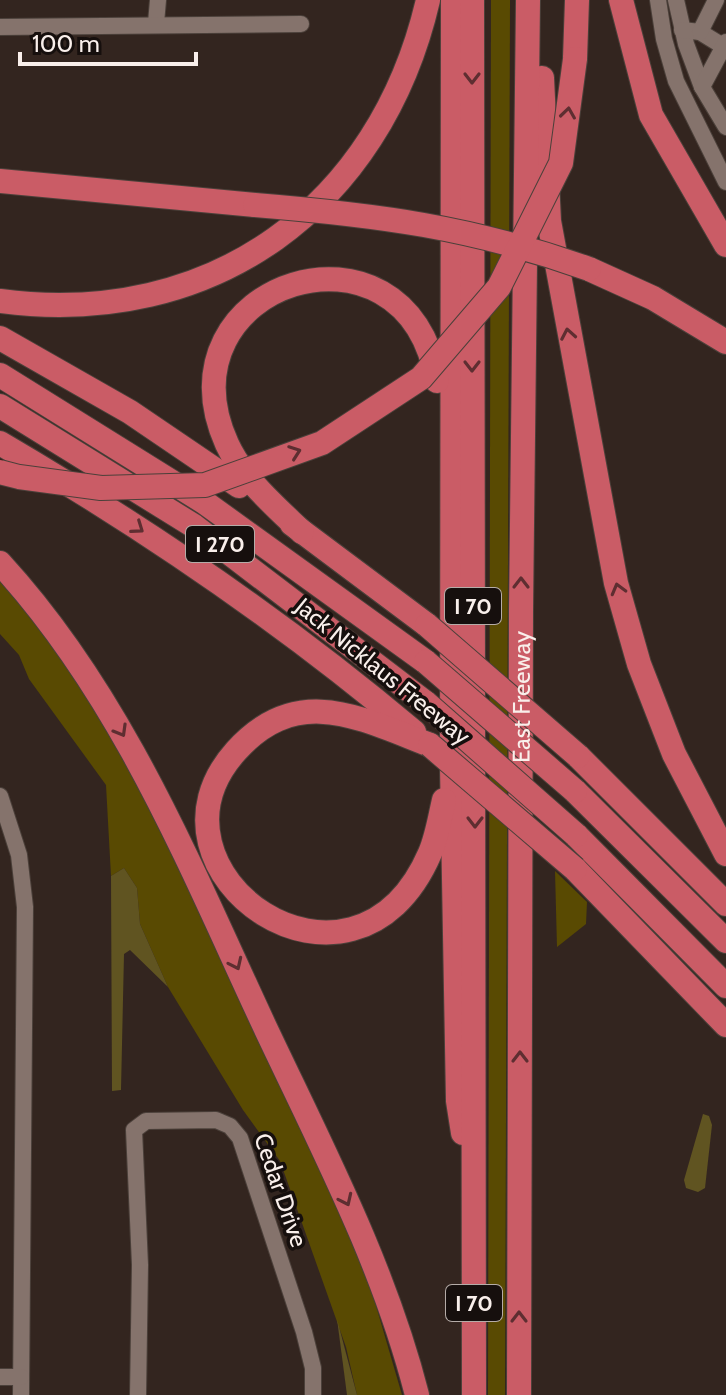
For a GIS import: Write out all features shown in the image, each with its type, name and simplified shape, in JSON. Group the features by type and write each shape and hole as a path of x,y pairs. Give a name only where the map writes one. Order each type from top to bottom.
{"highway":[{"path":"0,301 75,307 140,299 222,272 279,237 341,181 383,122 410,65 428,0"},
{"path":"453,0 452,767 458,1101 474,1212"},
{"name":"East Freeway","path":"472,0 474,1395"},
{"name":"East Freeway","path":"519,1395 521,611 528,0"},
{"path":"538,0 549,221 616,583 639,664 674,754 726,854"},
{"path":"0,472 101,488 205,485 322,443 421,378 499,287 561,163 575,59 577,0"},
{"path":"621,0 651,115 726,245"},
{"path":"0,181 418,221 458,229 589,269 653,298 726,342"},
{"path":"302,532 262,494 228,447 218,415 215,384 219,353 227,335 244,312 265,295 305,280 348,280 372,287 401,307 421,332 438,384 451,503"},
{"path":"0,338 130,412 302,532 427,625 578,756 726,904"},
{"name":"Jack Nicklaus Freeway","path":"0,375 204,502 426,662 575,791 726,941"},
{"name":"Jack Nicklaus Freeway","path":"0,406 194,526 426,703 576,835 726,986"},
{"path":"0,443 97,500 348,676 575,869 726,1025"},
{"path":"0,563 82,664 147,776 365,1240 393,1313 417,1395"},
{"path":"430,745 356,717 327,711 287,715 259,729 230,758 211,805 214,849 227,880 252,908 294,929 341,931 377,918 399,901 431,851 452,767"}],"street":[{"path":"156,23 158,0"},
{"path":"649,0 654,26 664,39"},
{"path":"658,0 664,39 687,109 726,182"},
{"path":"676,0 682,30 702,87 726,127"},
{"path":"700,32 716,0"},
{"path":"0,27 156,23 301,24"},
{"path":"682,30 700,32 725,45 702,87"},
{"path":"0,796 19,855 25,907 21,1395"},
{"name":"Cedar Drive","path":"138,1395 140,1265 134,1130 146,1121 216,1120 230,1126 240,1138 304,1332 313,1368 313,1395"},
{"path":"0,1377 21,1377"}],"shaded area":[{"path":"491,0 510,0 505,1395 488,1395"},
{"path":"0,570 114,729 349,1233 372,1292 402,1395 357,1395 346,1347 280,1161 243,1110 168,987 140,924 137,888 124,868 111,876 106,785 29,679 19,655 0,634"},
{"path":"124,868 137,888 140,924 168,987 130,950 124,954 121,1090 112,1091 111,876"},
{"path":"555,871 587,902 586,924 557,947"},
{"path":"703,1114 709,1116 712,1125 705,1188 698,1192 686,1188 684,1180"},
{"path":"337,1319 357,1395 347,1395"}]}
